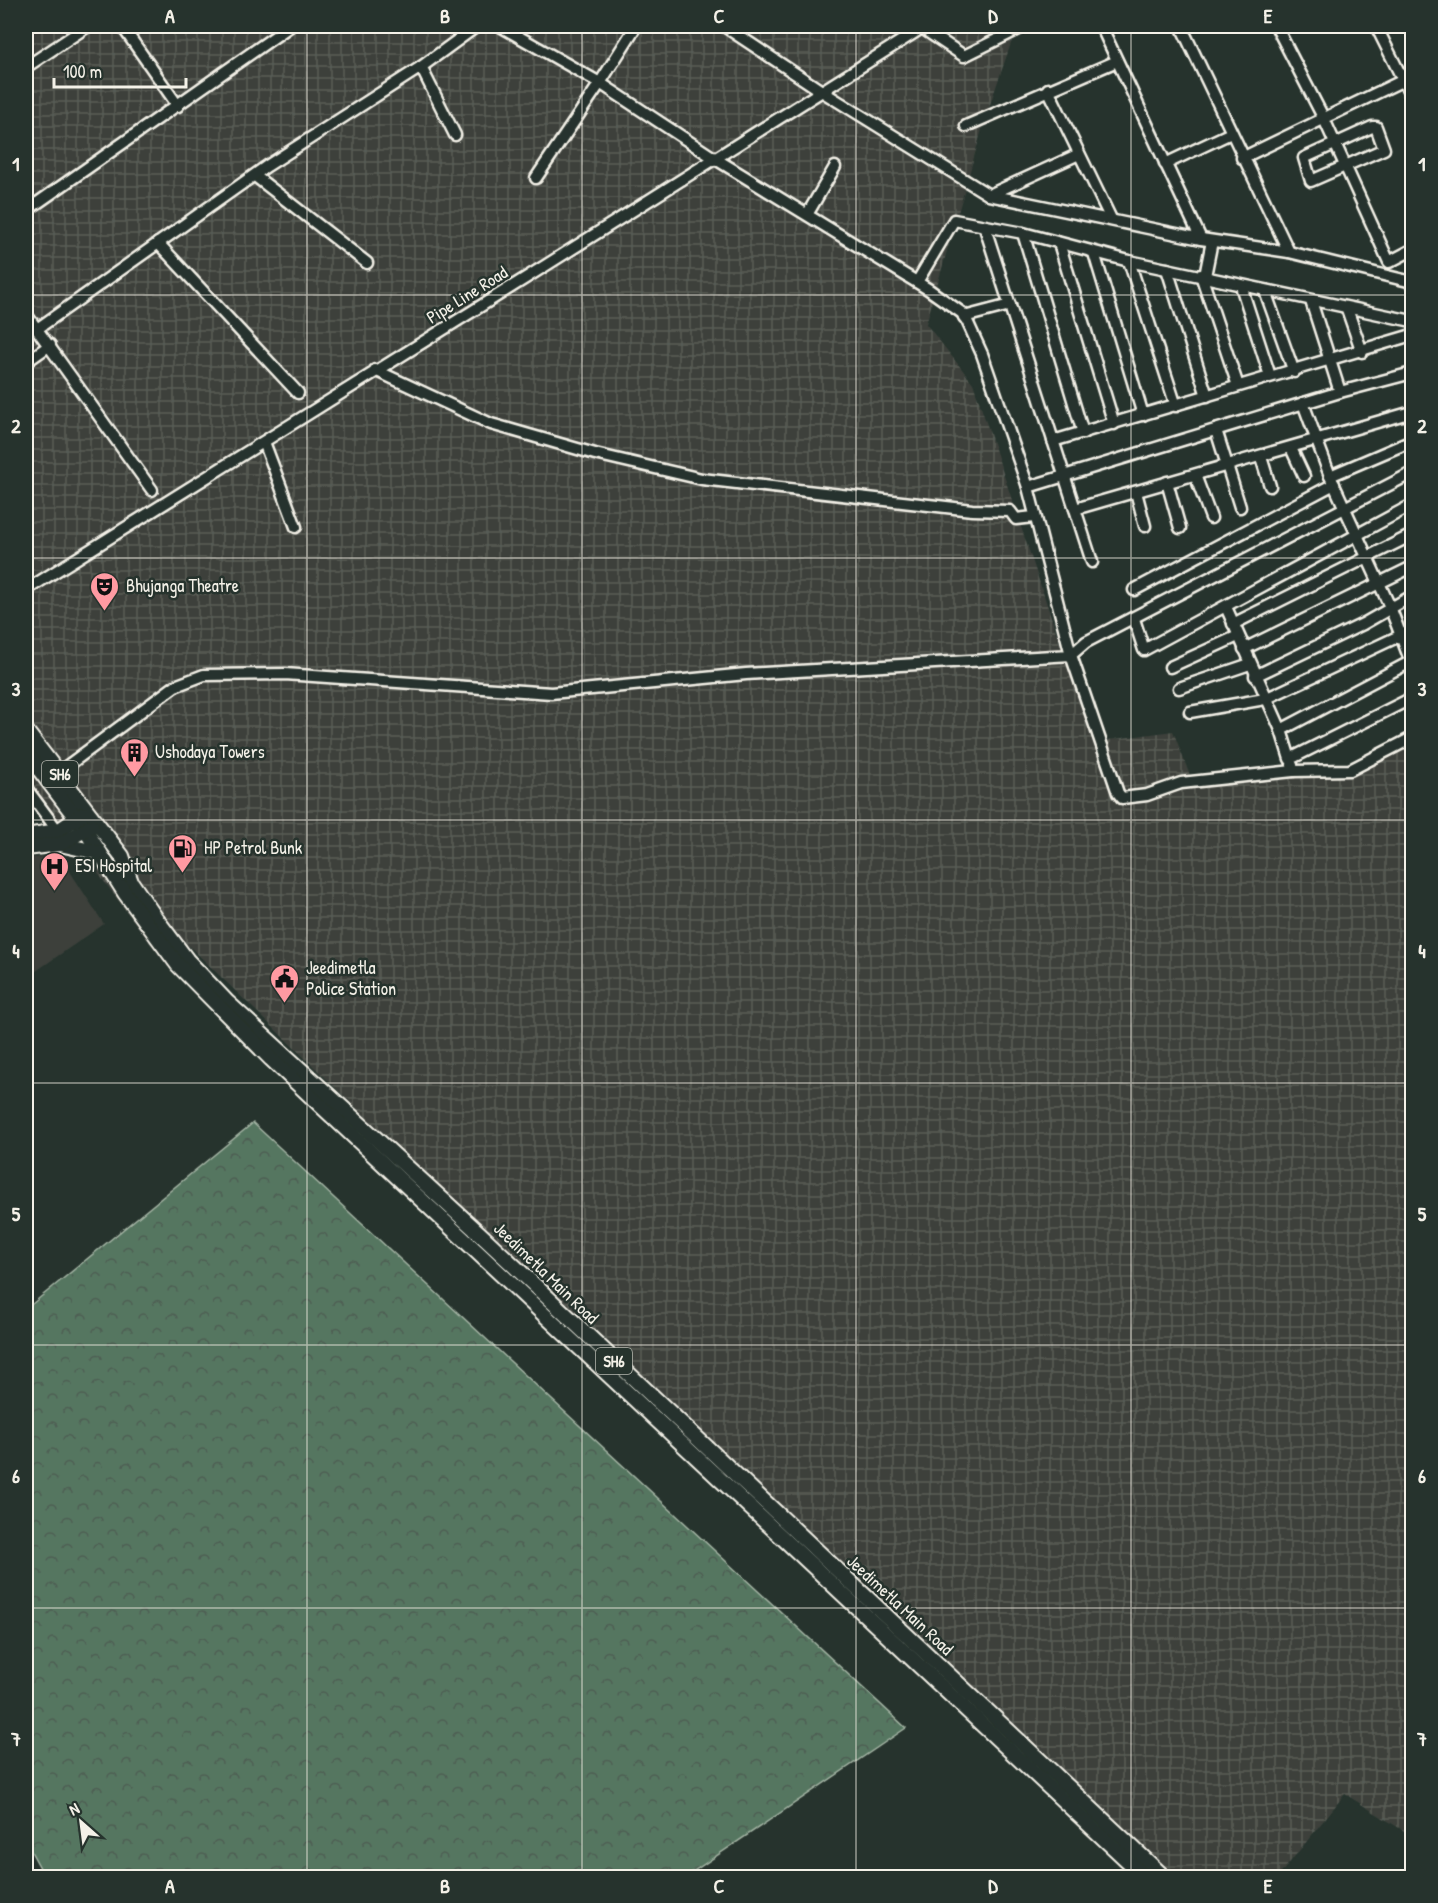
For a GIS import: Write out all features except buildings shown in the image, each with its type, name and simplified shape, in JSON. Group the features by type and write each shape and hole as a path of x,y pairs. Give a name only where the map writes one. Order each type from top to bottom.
{"main road":[{"name":"Jeedimetla Main Road","path":"26,731 122,856 131,882 187,960 275,1055 479,1233 1165,1878"},
{"path":"26,741 80,816 59,838"},
{"name":"Jeedimetla Main Road","path":"26,752 80,816 125,893 178,965 1146,1878"},
{"path":"26,848 89,829 131,882"},
{"path":"26,836 59,838 100,853"}],"street":[{"path":"26,67 88,26"},
{"path":"122,26 178,106"},
{"path":"26,211 290,26"},
{"path":"37,328 255,176 421,67 477,26"},
{"path":"500,26 600,83 714,158 808,213 917,282 964,317 982,354 1028,487 1034,518 1071,655 1118,793 1122,798 1147,795 1181,783 1293,771 1350,770 1413,738"},
{"path":"536,177 636,26"},
{"path":"724,26 823,92 989,195 1207,240 1288,252 1413,282"},
{"path":"922,26 964,56 1025,26"},
{"name":"Pipe Line Road","path":"26,590 823,92 922,26"},
{"path":"1101,26 1165,164 1207,240 1203,275 1238,386"},
{"path":"1182,26 1288,252"},
{"path":"1276,26 1324,119 1396,278"},
{"path":"1376,26 1408,78 1413,98"},
{"path":"966,126 1117,61"},
{"path":"421,67 455,135"},
{"path":"1242,158 1408,78"},
{"path":"1048,89 1111,219"},
{"path":"1372,127 1376,128 1384,150 1311,180 1304,158 1335,144 1372,127"},
{"path":"1165,164 1231,133"},
{"path":"989,195 1079,154"},
{"path":"808,213 835,167"},
{"path":"255,176 367,263"},
{"path":"917,282 954,220 986,228 1023,233 1094,253 1203,275 1241,286 1413,321"},
{"path":"986,228 1092,562"},
{"path":"1023,233 1083,433"},
{"path":"158,243 298,393"},
{"path":"1059,243 1114,424"},
{"path":"1389,262 1413,250"},
{"path":"1094,253 1143,415"},
{"path":"1129,261 1176,406"},
{"path":"1167,269 1207,396"},
{"path":"1241,286 1270,376"},
{"path":"1265,291 1294,372"},
{"path":"1311,301 1340,392"},
{"path":"964,317 1010,305"},
{"path":"1347,309 1362,352"},
{"path":"26,314 152,490"},
{"path":"1053,441 1270,376 1294,372 1362,352 1413,335"},
{"path":"26,362 50,345"},
{"path":"375,370 491,424 595,454 702,479 972,510 1010,511 1016,519 1034,518"},
{"path":"1028,487 1064,478 1340,392 1413,373"},
{"path":"1281,730 1412,663 1399,637 1390,607 1332,480 1303,403"},
{"path":"1074,509 1413,412"},
{"path":"1216,430 1240,507"},
{"path":"1134,590 1332,480 1413,441"},
{"path":"264,442 296,527"},
{"path":"1291,448 1304,476"},
{"path":"1261,457 1270,486"},
{"path":"59,772 175,686 204,675 285,674 551,693 746,674 1071,655 1086,642 1413,474"},
{"path":"1195,475 1211,518"},
{"path":"1167,482 1180,528"},
{"path":"1136,492 1145,526"},
{"path":"1134,619 1144,650 1413,505"},
{"path":"1233,624 1413,535"},
{"path":"1244,649 1413,567"},
{"path":"1255,676 1363,624 1413,596"},
{"path":"1226,607 1265,699 1281,730 1293,771"},
{"path":"1190,712 1265,699 1413,630"},
{"path":"1170,667 1238,636"},
{"path":"1179,688 1250,664"},
{"path":"1290,759 1413,698"},
{"path":"26,788 59,838"}],"shaded area":[{"path":"26,26 1017,26 985,119 926,324 973,383 1093,742 1173,731 1192,781 1337,773 1412,734 1412,1836 1345,1794 1278,1877 1150,1877 189,946 168,967 26,777"},
{"name":"ESI Hospital","path":"60,856 104,924 26,978 26,858"}],"green space":[{"path":"253,1123 906,1728 685,1877 45,1877 26,1842 26,1309"}],"place":[{"name":"Bhujanga Theatre","path":"105,612"},
{"name":"Ushodaya Towers","path":"134,778"},
{"name":"HP Petrol Bunk","path":"183,874"},
{"name":"ESI Hospital","path":"54,892"},
{"name":"Jeedimetla Police Station","path":"285,1004"}]}
